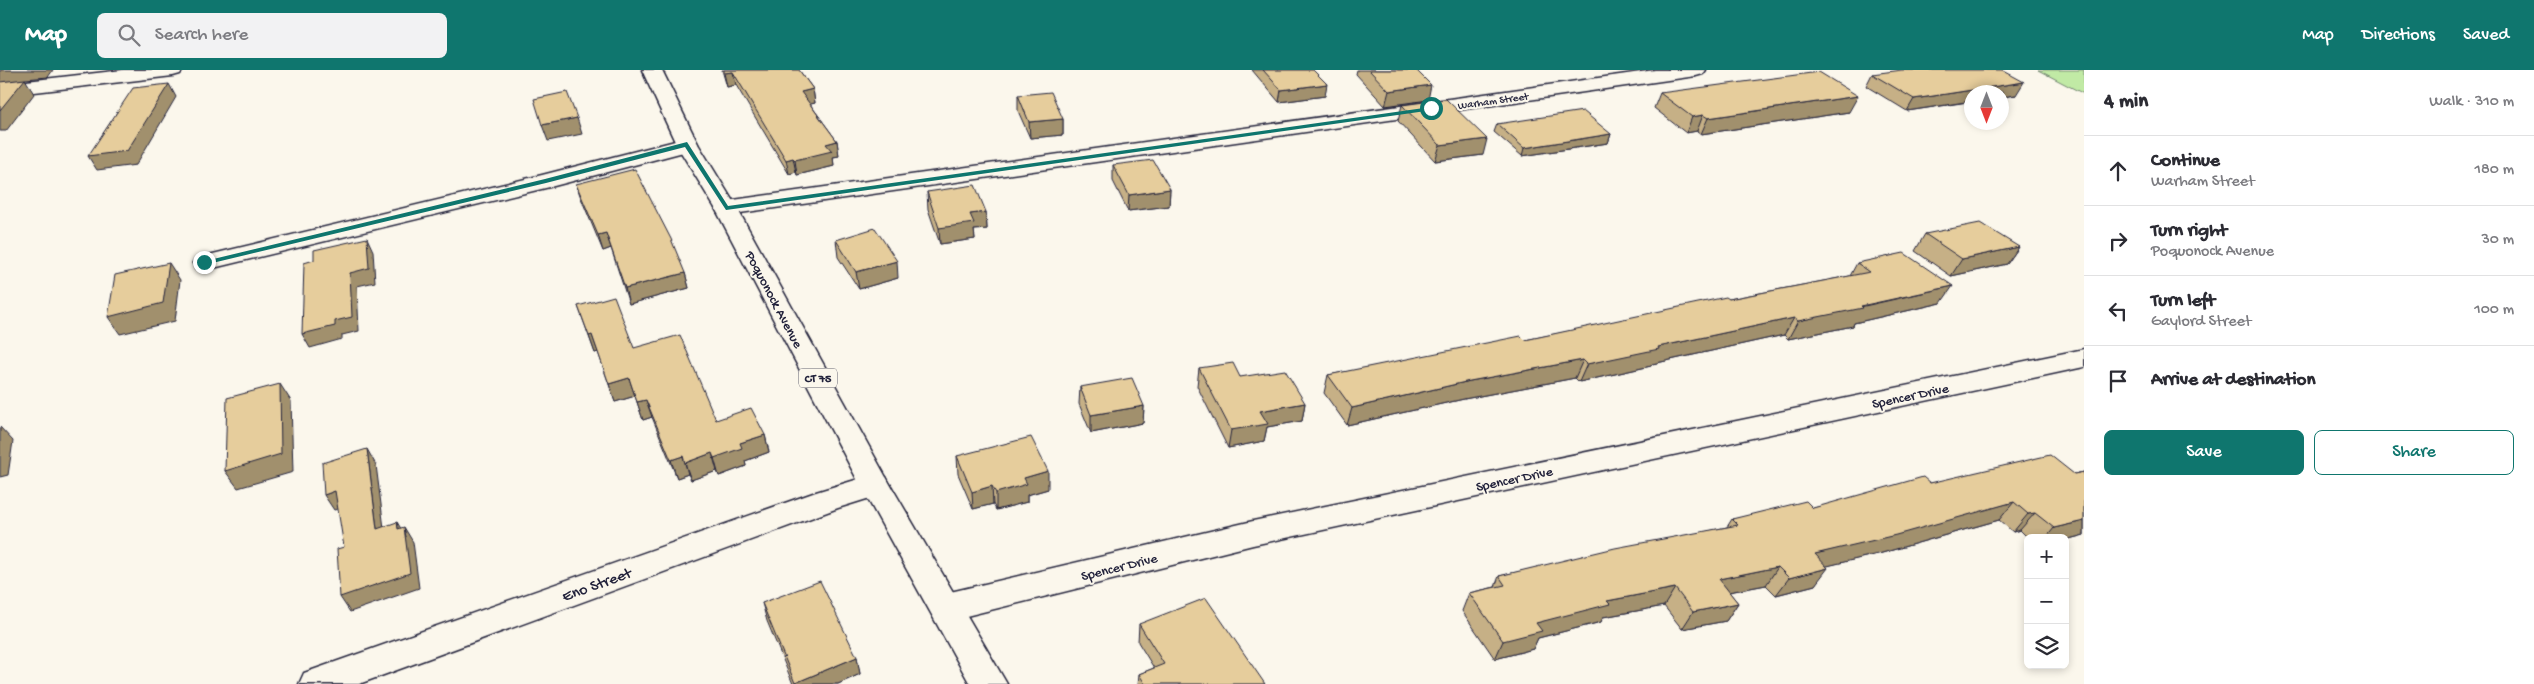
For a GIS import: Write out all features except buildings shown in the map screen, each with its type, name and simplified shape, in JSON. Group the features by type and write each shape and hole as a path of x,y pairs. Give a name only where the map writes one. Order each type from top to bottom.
{"street":[{"path":"0,90 173,70"},
{"name":"Poquonock Avenue","path":"652,70 687,144 726,208 875,485 989,684"},
{"name":"Warham Street","path":"726,208 1696,70"},
{"path":"204,262 546,181 687,144"},
{"name":"Spencer Drive","path":"946,607 1253,533 2084,358"},
{"name":"Eno Street","path":"317,684 827,500 875,485"}],"green space":[{"path":"2038,70 2084,70 2084,94"}],"route":[{"path":"204,262 546,181 687,144 726,208 1431,108"}]}
